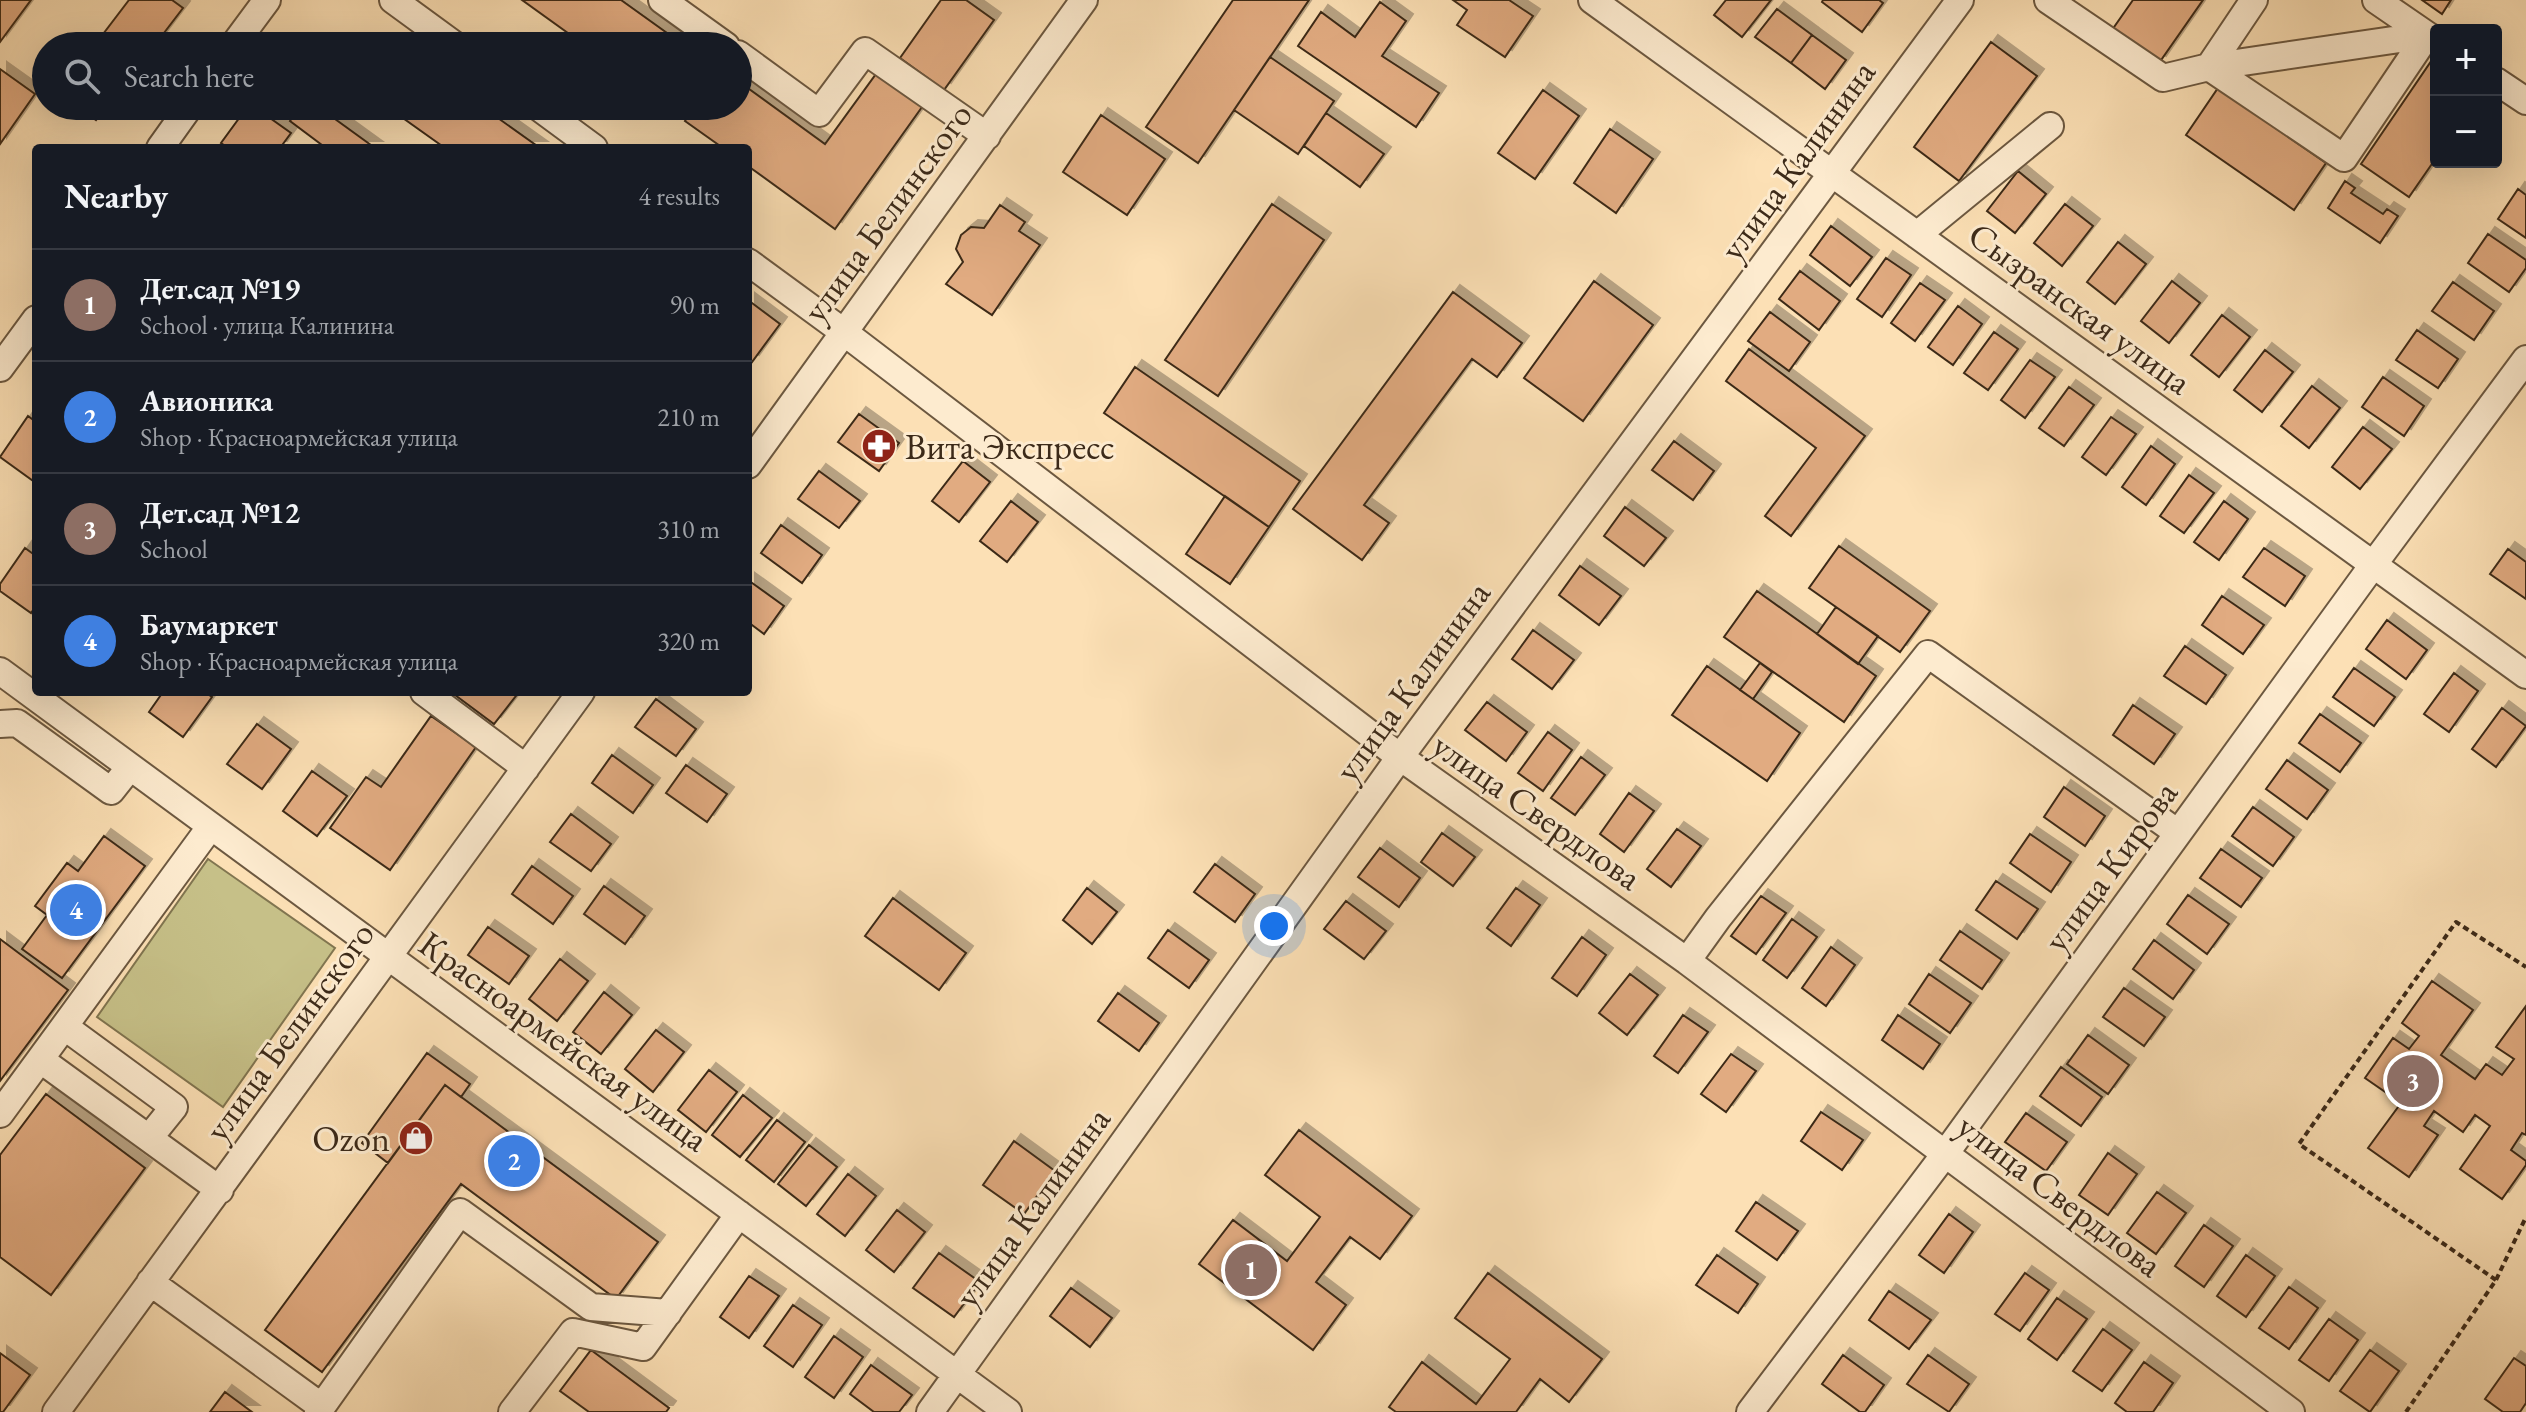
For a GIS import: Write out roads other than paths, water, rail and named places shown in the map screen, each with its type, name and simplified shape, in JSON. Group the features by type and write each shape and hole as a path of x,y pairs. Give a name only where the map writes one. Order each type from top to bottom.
{"street":[{"path":"243,32 267,0"},
{"path":"393,0 437,32"},
{"path":"662,0 707,32"},
{"name":"улица Белинского","path":"752,460 1084,0"},
{"name":"Сызранская улица","path":"1592,0 2526,675"},
{"name":"улица Калинина","path":"930,1412 1400,757 1960,0"},
{"path":"2048,0 2163,78 2209,67 2430,38"},
{"path":"2209,67 2254,0"},
{"path":"2376,0 2430,37"},
{"path":"2209,67 2344,158 2430,41"},
{"path":"752,64 819,113 865,51 987,136"},
{"path":"2502,85 2526,101"},
{"path":"163,144 180,120"},
{"path":"556,120 589,144"},
{"path":"1917,235 2050,126"},
{"name":"улица Свердлова","path":"752,265 1400,757 1687,961 2291,1412"},
{"path":"0,368 32,324"},
{"name":"улица Кирова","path":"1750,1412 1945,1154 2526,359"},
{"path":"1687,961 1928,654 2178,833"},
{"name":"Красноармейская улица","path":"0,671 32,695"},
{"name":"Красноармейская улица","path":"34,696 1008,1412"},
{"path":"429,696 526,768"},
{"name":"улица Белинского","path":"56,1412 578,696"},
{"path":"0,724 17,723 111,791 130,767"},
{"path":"0,1114 211,826"},
{"path":"65,1027 174,1107 149,1138"},
{"path":"41,1060 220,1190"},
{"path":"150,1282 320,1410 460,1212 591,1307 668,1313"},
{"path":"512,1412 573,1332 643,1347 739,1214"}],"place":[{"name":"Вита Экспресс","path":"879,446"},
{"name":"Баумаркет","path":"76,910"},
{"name":"Дет.сад №12","path":"2413,1081"},
{"name":"Ozon","path":"416,1138"},
{"name":"Авионика","path":"514,1161"},
{"name":"Дет.сад №19","path":"1251,1270"}]}
